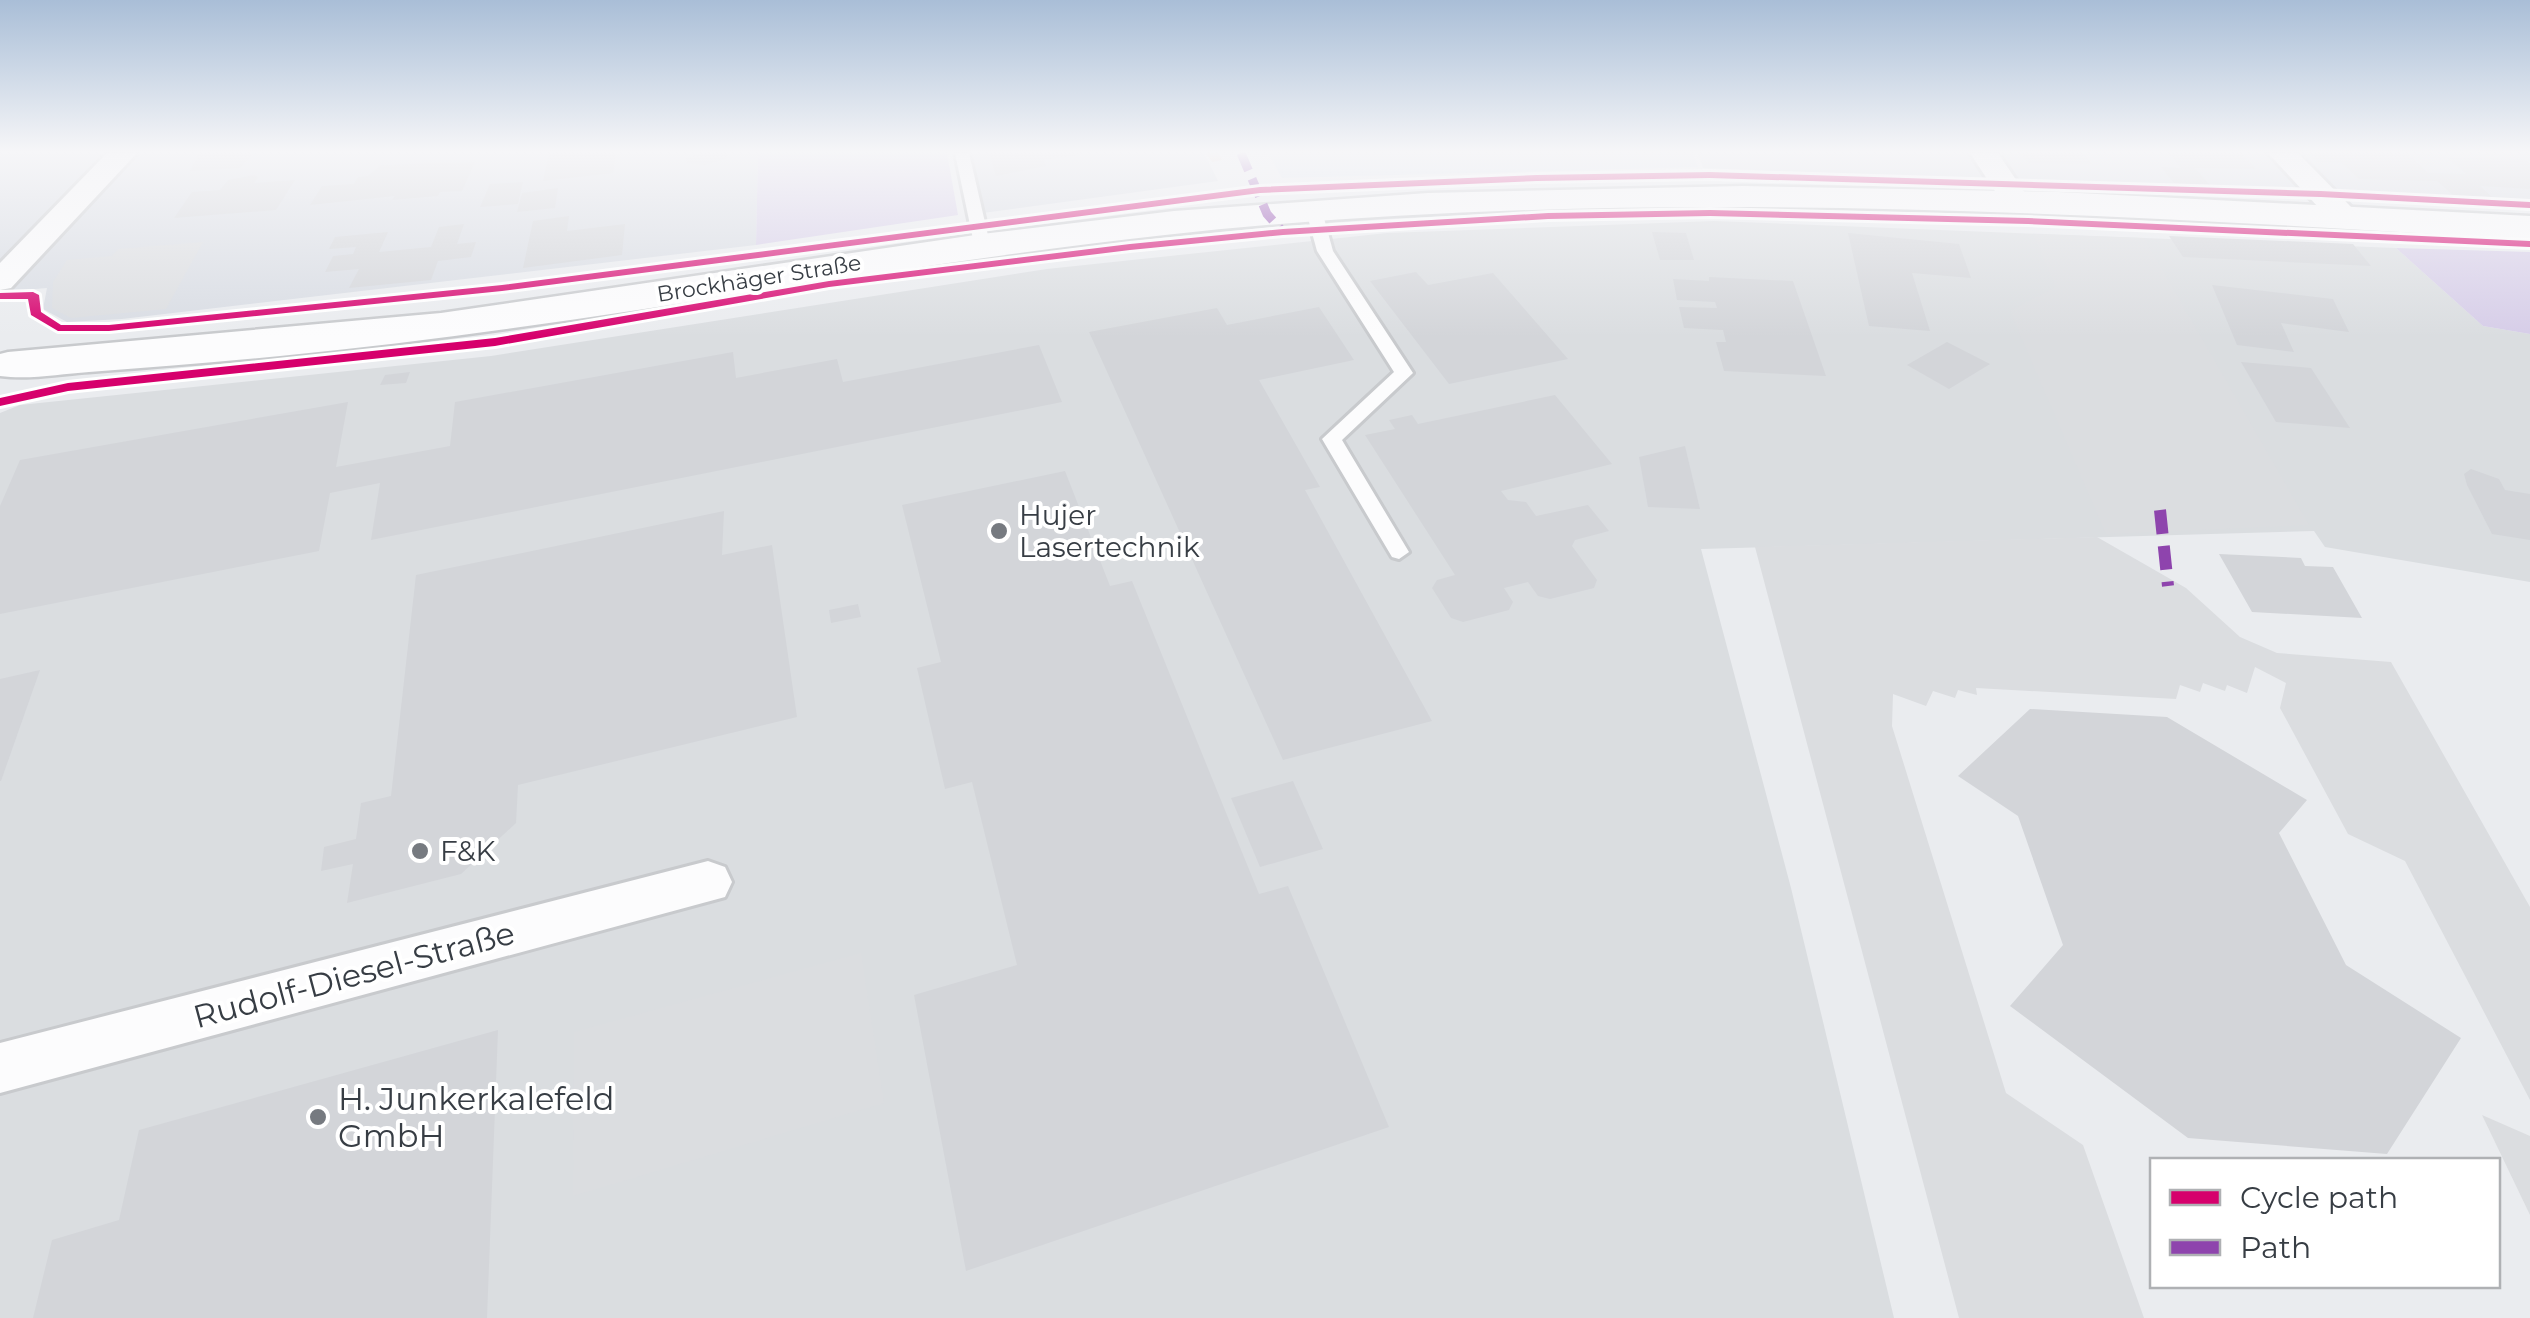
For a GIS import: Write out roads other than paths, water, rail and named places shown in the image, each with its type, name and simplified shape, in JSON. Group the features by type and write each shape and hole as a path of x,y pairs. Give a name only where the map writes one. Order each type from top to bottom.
{"street":[{"path":"0,281 63,215"},
{"name":"Brockhäger Straße","path":"3,356 155,354 500,318 982,244 1279,215"},
{"name":"Brockhäger Straße","path":"2303,215 2530,228"},
{"name":"Rudolf-Diesel-Straße","path":"0,1068 708,882"}],"lane":[{"path":"976,215 982,244"},
{"path":"1315,215 1324,251 1404,373 1332,439 1398,552"}],"place":[{"name":"Hujer Lasertechnik","path":"999,531"},
{"name":"F&K","path":"420,851"},
{"name":"H. Junkerkalefeld GmbH","path":"318,1117"}]}
